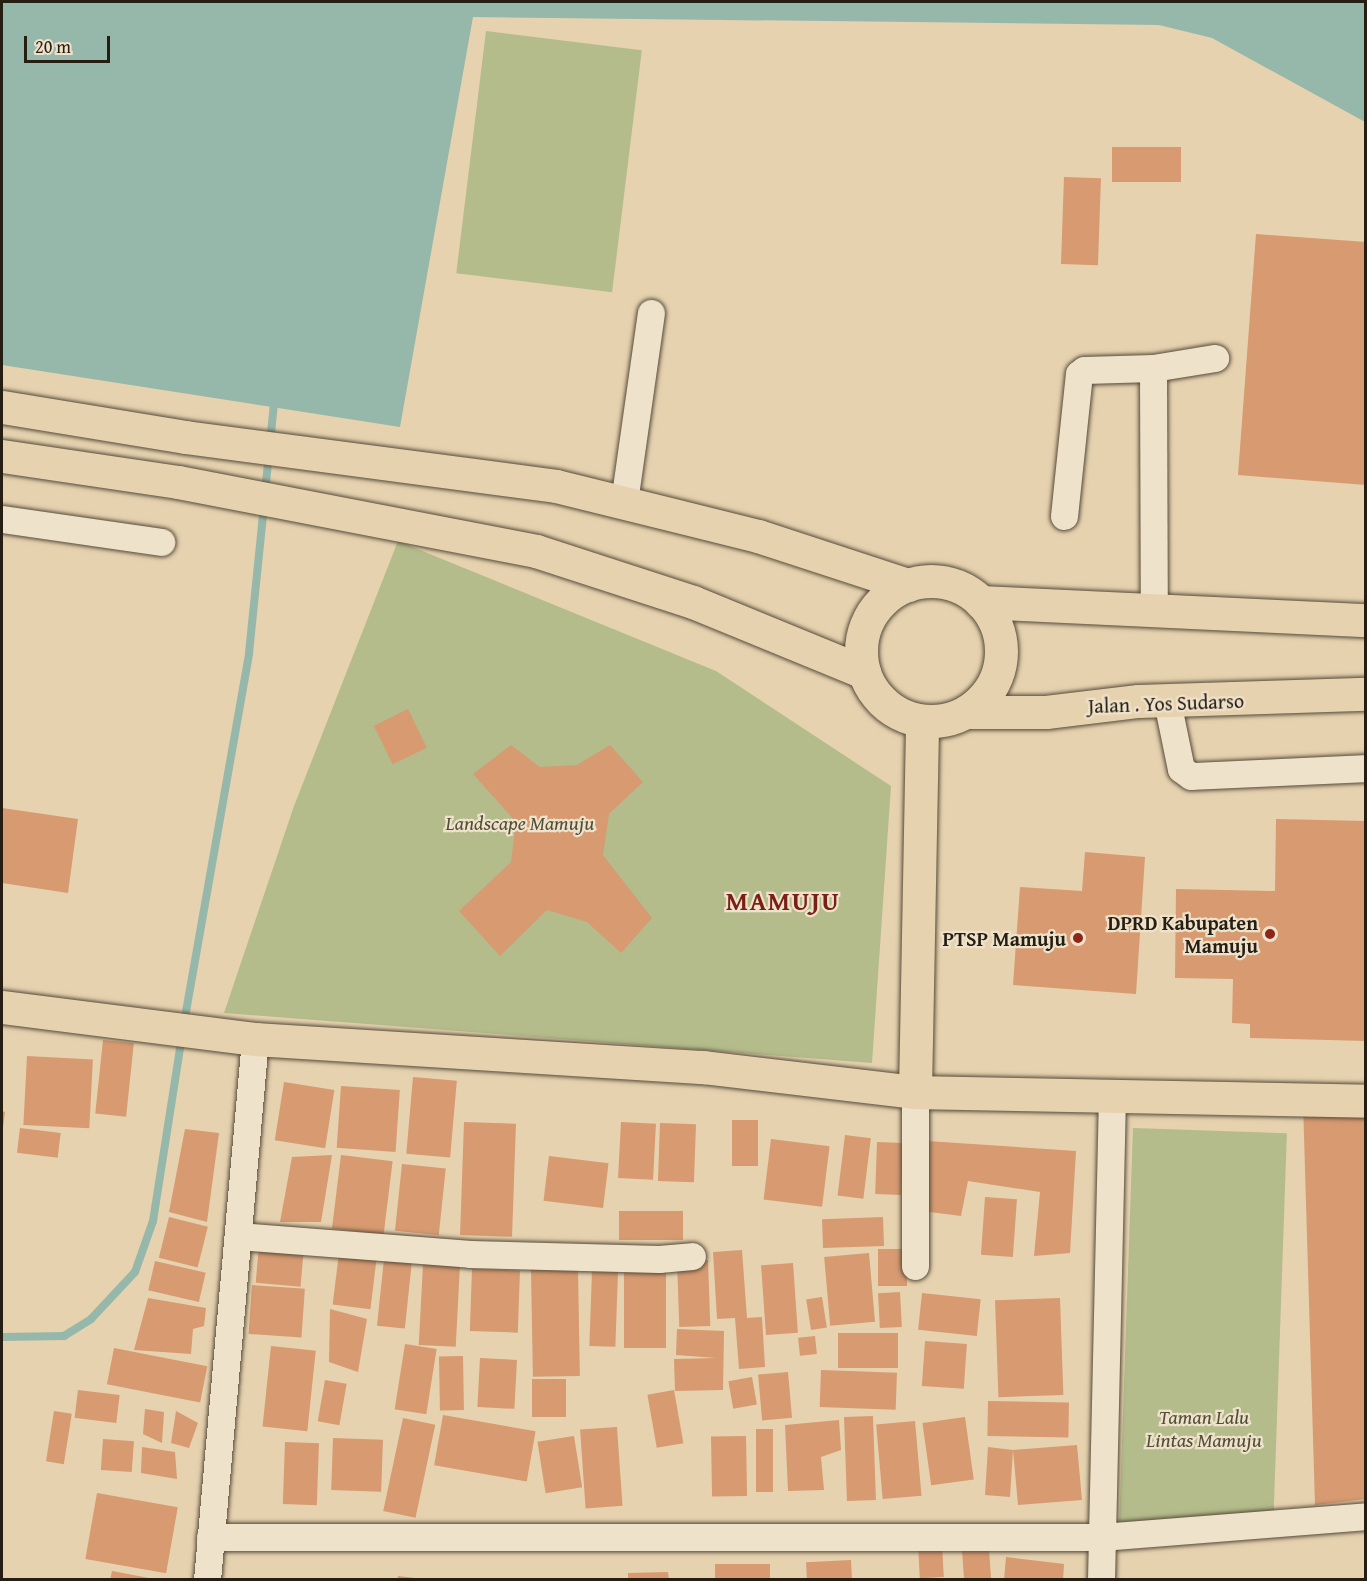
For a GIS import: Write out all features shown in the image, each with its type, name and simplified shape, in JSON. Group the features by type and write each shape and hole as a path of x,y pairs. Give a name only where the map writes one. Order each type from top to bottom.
{"main road":[{"path":"2,407 185,437 556,486 680,514 908,585 939,582 954,585 981,602 998,629 1001,661 990,690 967,712 938,722 906,717 880,700 864,672 861,641 869,618 886,597 908,585"},
{"path":"2,456 178,482 352,518 536,551 658,590 864,672"},
{"path":"981,602 1365,620"},
{"name":"Jalan . Yos Sudarso","path":"967,712 1046,712 1095,704 1365,694"},
{"path":"915,1092 922,721"},
{"path":"2,1007 242,1038 703,1067 915,1092 1112,1098 1365,1101"}],"street":[{"path":"624,502 651,313"},
{"path":"1064,516 1079,374 1093,369 1153,368 1215,358"},
{"path":"1153,368 1154,610"},
{"path":"2,519 161,542"},
{"path":"1167,701 1181,769 1191,776 1365,768"},
{"path":"207,1580 238,1236 242,1038"},
{"path":"915,1092 915,1266"},
{"path":"1101,1580 1112,1098"},
{"path":"238,1236 470,1254 638,1259 692,1256"},
{"path":"210,1537 1102,1537 1365,1516"}],"green space":[{"path":"486,31 642,50 612,292 456,273"},
{"name":"Landscape Mamuju","path":"398,541 716,671 891,786 872,1063 224,1013 294,806"},
{"name":"Taman Lalu Lintas Mamuju","path":"1133,1128 1287,1133 1273,1527 1119,1522"}],"shaded area":[{"path":"2,2 1365,2 1365,122 1212,38 1159,25 473,17 400,427 2,365"}],"building":[{"path":"1112,147 1181,147 1181,182 1112,182"},
{"path":"1064,177 1101,178 1098,265 1061,264"},
{"path":"1256,234 1366,242 1366,485 1238,475"},
{"path":"408,709 427,748 393,764 374,726"},
{"path":"511,745 540,767 577,765 610,745 643,782 609,814 603,855 652,918 621,953 587,922 547,910 500,956 459,911 511,862 516,822 473,774"},
{"path":"2,808 78,819 68,893 2,883"},
{"name":"DPRD Kabupaten Mamuju","path":"1276,819 1366,821 1366,1041 1250,1038 1250,1024 1232,1023 1233,979 1175,978 1176,889 1275,891"},
{"name":"PTSP Mamuju","path":"1085,852 1145,857 1136,994 1013,985 1020,887 1082,891"},
{"path":"103,1040 134,1043 126,1117 95,1114"},
{"path":"27,1056 93,1059 89,1128 23,1125"},
{"path":"413,1077 457,1081 450,1158 406,1154"},
{"path":"284,1082 334,1090 325,1148 275,1140"},
{"path":"341,1086 400,1090 396,1152 337,1148"},
{"path":"1303,1102 1366,1107 1366,1499 1315,1505"},
{"path":"2,1111 5,1112 3,1128 2,1128"},
{"path":"732,1120 758,1120 758,1166 732,1166"},
{"path":"464,1122 516,1124 512,1237 460,1235"},
{"path":"621,1122 656,1124 653,1180 618,1178"},
{"path":"660,1123 696,1124 694,1182 658,1181"},
{"path":"20,1128 61,1133 58,1158 17,1153"},
{"path":"185,1129 219,1133 207,1222 169,1212"},
{"path":"845,1135 871,1138 863,1199 838,1196"},
{"path":"771,1139 830,1146 822,1207 764,1200"},
{"path":"927,1141 1076,1151 1070,1253 1034,1256 1040,1192 968,1181 961,1216 922,1211"},
{"path":"877,1142 903,1143 901,1195 875,1194"},
{"path":"332,1155 321,1222 280,1222 292,1157"},
{"path":"341,1155 393,1161 384,1235 332,1228"},
{"path":"549,1156 609,1163 603,1208 544,1201"},
{"path":"402,1164 446,1169 439,1235 395,1231"},
{"path":"985,1197 1017,1199 1013,1257 981,1255"},
{"path":"619,1211 683,1211 683,1240 619,1240"},
{"path":"169,1217 208,1227 198,1267 159,1258"},
{"path":"883,1217 884,1246 823,1248 822,1219"},
{"path":"259,1245 304,1249 301,1287 256,1283"},
{"path":"878,1249 907,1249 907,1286 878,1286"},
{"path":"742,1250 747,1318 762,1317 765,1367 739,1369 735,1318 717,1319 713,1252"},
{"path":"339,1253 377,1258 370,1309 333,1305"},
{"path":"869,1253 875,1322 830,1326 824,1257"},
{"path":"384,1259 412,1262 405,1329 377,1326"},
{"path":"708,1260 710,1326 679,1327 677,1261"},
{"path":"155,1261 206,1273 199,1302 148,1290"},
{"path":"793,1263 798,1333 766,1335 761,1265"},
{"path":"423,1264 460,1266 456,1347 419,1345"},
{"path":"578,1268 580,1376 533,1377 531,1269"},
{"path":"472,1269 520,1271 518,1333 470,1331"},
{"path":"592,1271 618,1272 615,1347 589,1346"},
{"path":"624,1271 666,1271 666,1348 624,1348"},
{"path":"252,1285 305,1289 301,1338 249,1334"},
{"path":"900,1292 902,1327 880,1328 878,1293"},
{"path":"922,1293 981,1299 977,1336 918,1330"},
{"path":"822,1297 827,1328 811,1330 806,1300"},
{"path":"148,1298 206,1308 204,1326 193,1329 191,1354 134,1350"},
{"path":"1060,1298 1063,1395 998,1397 995,1300"},
{"path":"330,1309 367,1319 358,1372 329,1362"},
{"path":"677,1329 724,1331 723,1390 675,1391 674,1359 716,1358 676,1355"},
{"path":"838,1333 898,1333 898,1368 838,1368"},
{"path":"815,1336 817,1354 800,1356 798,1338"},
{"path":"925,1341 967,1344 964,1389 922,1386"},
{"path":"405,1344 437,1349 426,1414 395,1409"},
{"path":"271,1346 316,1351 307,1431 263,1427"},
{"path":"114,1348 207,1366 200,1402 107,1384"},
{"path":"439,1356 463,1356 464,1410 440,1410"},
{"path":"480,1358 517,1360 514,1409 477,1407"},
{"path":"821,1370 897,1373 896,1410 820,1407"},
{"path":"788,1372 792,1418 762,1420 758,1375"},
{"path":"752,1377 757,1405 733,1409 728,1381"},
{"path":"532,1379 566,1379 566,1417 532,1417"},
{"path":"325,1380 347,1384 339,1425 318,1421"},
{"path":"78,1390 120,1395 116,1423 75,1418"},
{"path":"674,1390 683,1443 657,1448 647,1395"},
{"path":"988,1401 1069,1402 1068,1437 987,1436"},
{"path":"145,1409 164,1412 162,1443 143,1434"},
{"path":"54,1411 72,1414 64,1464 46,1461"},
{"path":"176,1411 198,1423 189,1448 171,1443"},
{"path":"443,1415 536,1431 527,1482 434,1465"},
{"path":"873,1416 876,1500 847,1501 844,1417"},
{"path":"965,1417 974,1479 931,1485 922,1423"},
{"path":"403,1418 435,1425 416,1518 383,1511"},
{"path":"839,1420 841,1450 821,1457 824,1490 788,1491 785,1425"},
{"path":"915,1421 922,1496 883,1499 876,1424"},
{"path":"617,1427 623,1506 586,1508 580,1430"},
{"path":"756,1429 773,1429 773,1492 756,1492"},
{"path":"574,1436 582,1487 546,1493 537,1442"},
{"path":"746,1436 747,1496 712,1497 711,1437"},
{"path":"333,1438 383,1440 381,1492 331,1490"},
{"path":"103,1439 134,1441 132,1472 101,1470"},
{"path":"285,1442 319,1443 317,1505 283,1504"},
{"path":"1077,1445 1082,1500 1018,1505 1013,1450"},
{"path":"142,1447 175,1452 177,1479 141,1473"},
{"path":"988,1447 1013,1450 1010,1497 985,1495"},
{"path":"97,1493 178,1507 166,1573 85,1559"},
{"path":"942,1543 944,1577 920,1578 918,1544"},
{"path":"989,1549 991,1580 964,1580 962,1551"},
{"path":"1006,1557 1064,1564 1063,1580 1004,1580"},
{"path":"851,1560 852,1580 807,1580 806,1562"},
{"path":"715,1564 770,1564 770,1580 715,1580"},
{"path":"112,1571 149,1578 149,1580 110,1580"},
{"path":"668,1572 669,1580 628,1580 628,1573"},
{"path":"398,1576 415,1578 415,1580 397,1580"}],"waterway":[{"path":"270,442 274,406"},
{"path":"265,492 269,455"},
{"path":"184,1023 249,653 264,505"},
{"path":"2,1337 64,1336 91,1319 135,1272 153,1221 182,1036"}],"place":[{"name":"DPRD Kabupaten Mamuju","path":"1270,934"},
{"name":"PTSP Mamuju","path":"1078,938"}],"district":[{"name":"MAMUJU","path":"783,901"}]}
